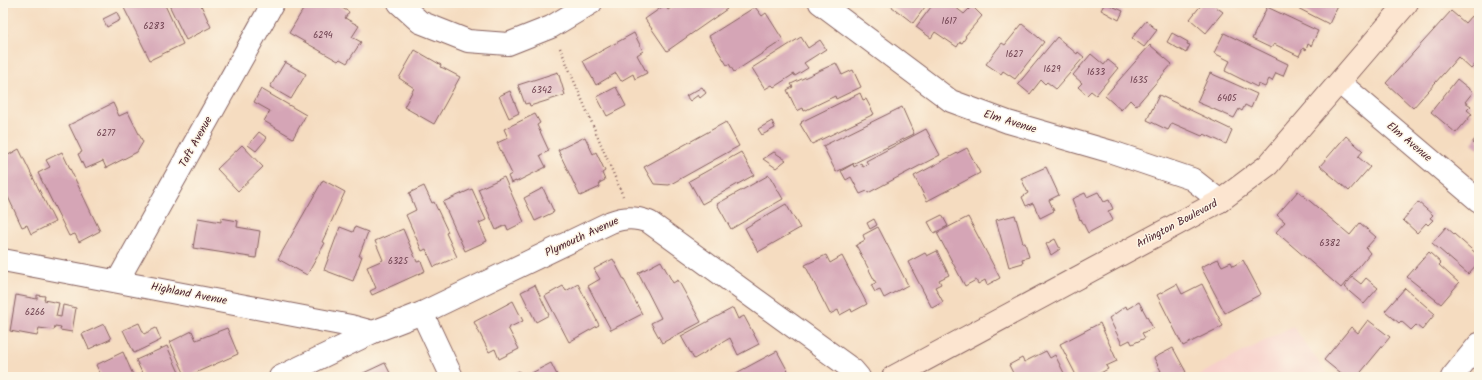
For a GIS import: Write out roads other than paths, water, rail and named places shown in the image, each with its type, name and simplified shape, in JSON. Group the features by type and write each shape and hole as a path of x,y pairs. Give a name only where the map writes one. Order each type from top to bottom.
{"main road":[{"name":"Arlington Boulevard","path":"893,377 1220,202 1268,165 1340,83 1407,3"}],"street":[{"name":"Taft Avenue","path":"118,280 273,3"},
{"path":"399,3 420,22 468,41 508,44 551,27 591,3"},
{"name":"Elm Avenue","path":"820,3 951,100 1008,122 1112,152 1192,179 1220,202"},
{"name":"Elm Avenue","path":"1340,83 1479,201"},
{"name":"Plymouth Avenue","path":"280,377 373,332 422,313 611,222 624,218 632,218 649,222 853,370 859,377"},
{"name":"Highland Avenue","path":"3,260 118,280 351,326 373,332"},
{"path":"422,313 452,377"},
{"path":"1452,377 1479,344"}]}
